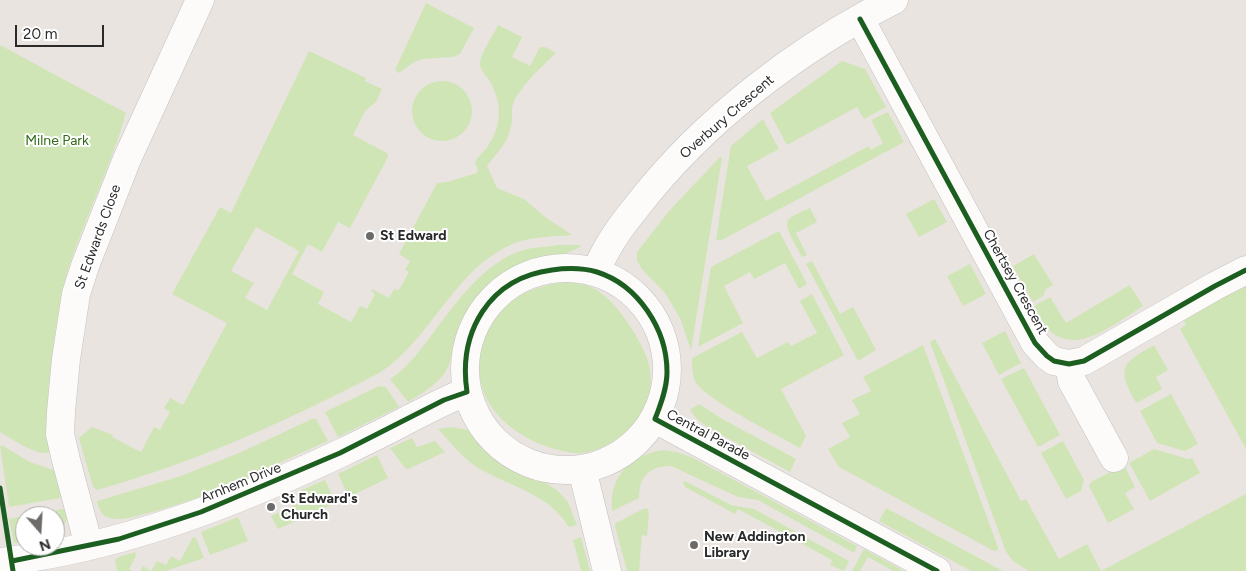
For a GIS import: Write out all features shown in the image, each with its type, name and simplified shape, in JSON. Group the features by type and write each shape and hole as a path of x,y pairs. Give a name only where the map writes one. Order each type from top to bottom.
{"street":[{"name":"St Edwards Close","path":"89,546 60,434 66,359 76,294 85,266 128,158 200,0"},
{"name":"Overbury Crescent","path":"596,272 607,246 619,229 665,173 688,149 760,85 822,42 862,11 894,0"},
{"name":"Chertsey Crescent","path":"862,11 993,268 1035,343 1054,361 1069,364"},
{"name":"Central Parade","path":"574,268 596,272 624,286 646,309 658,332 665,354 667,371 662,402 655,419 638,440 626,450 612,458 582,468 560,469 541,466 524,461 511,454 489,432 467,392 465,377 467,346 478,318 495,295 509,285 540,271 574,268"},
{"path":"1114,458 1072,381 1069,364 1093,357 1246,270"},
{"name":"Arnhem Drive","path":"8,565 153,529 227,502 340,453 444,400 467,392"},
{"name":"Central Parade","path":"655,419 937,571"},
{"path":"582,468 607,571"}],"green space":[{"path":"426,3 474,28 460,54 453,57 422,59 414,62 399,73 395,70"},
{"path":"498,25 522,37 512,57 530,66 540,47 545,47 556,53 532,77 516,98 512,106 512,124 507,138 487,166 497,188 524,199 545,217 572,235 522,241 494,254 476,268 415,340 381,372 312,407 207,453 134,479 97,490 93,487 79,438 92,427 113,435 112,437 141,452 154,427 160,430 170,412 164,408 170,398 183,405 227,323 172,294 220,207 231,213 309,51 366,78 365,81 382,89 376,102 365,111 353,135 387,153 388,157 350,228 338,222 322,252 308,244 292,274 324,292 318,304 351,322 360,306 367,309 375,294 371,291 372,289 389,298 394,289 399,290 409,272 405,270 410,261 399,254 437,183 477,173 476,160 493,138 498,123 499,107 495,91 480,64","holes":["256,227 299,251 267,310 245,298 254,283 231,271"]},
{"name":"Milne Park","path":"0,45 126,113 64,285 49,381 48,421 50,448 49,452 44,453 31,449 0,432"},
{"path":"842,61 865,69 886,107 864,119 857,107 787,145 770,113"},
{"path":"436,81 448,81 459,86 467,94 472,105 470,123 459,136 448,141 436,141 425,136 417,128 412,117 412,105 417,94 425,86"},
{"path":"888,112 904,142 722,240 716,239 731,146 763,119 779,149 747,166 766,201 869,146 871,150 883,143 871,120"},
{"path":"720,157 722,158 691,350 680,318 665,293 642,269 637,261 637,252 669,211"},
{"path":"934,199 947,222 919,237 906,214"},
{"path":"810,208 817,222 796,233 807,255 802,257 789,233 787,223 792,216"},
{"path":"779,231 807,284 799,289 785,263 754,279 750,272 724,286 743,323 698,347 711,267"},
{"path":"558,245 581,246 564,253 533,259 520,264 490,284 471,305 464,318 458,331 449,365 444,374 423,393 408,402 390,379 414,358 473,284 484,273 509,256 527,249"},
{"path":"1034,254 1053,285 1046,289 1043,296 1033,302 1013,266"},
{"path":"812,261 840,314 853,307 876,350 858,361 806,264"},
{"path":"970,264 986,294 963,306 947,276"},
{"path":"566,282 583,284 595,289 615,306 631,327 641,345 651,374 649,393 645,406 629,429 607,445 581,453 564,451 540,444 511,428 499,417 490,404 483,390 480,375 480,358 484,341 498,314 508,304 534,289"},
{"path":"1246,283 1246,449 1180,329 1186,325 1182,318"},
{"path":"1130,285 1143,306 1109,328 1084,339 1071,340 1059,337 1046,327 1034,306 1050,297 1066,323"},
{"path":"812,294 844,355 781,389 806,436 800,448 743,417 701,389 694,378 692,358 742,332 757,358 788,342 791,346 817,333 800,301"},
{"path":"1005,331 1021,363 999,375 982,343"},
{"path":"935,339 1021,501 1026,499 1059,559 1087,544 1101,571 1029,571 1013,561 1006,552 930,342"},
{"path":"923,345 998,550 994,551 839,467 828,449 850,437 842,423 860,414 852,400 871,391 863,377"},
{"path":"1154,345 1168,370 1156,377 1162,389 1136,403 1126,382 1125,368 1134,357"},
{"path":"1024,368 1060,435 1038,447 1001,379"},
{"path":"379,386 386,387 399,407 338,437 325,412"},
{"path":"1171,394 1198,444 1185,451 1157,443 1140,411"},
{"path":"699,404 796,459 790,472 707,427 690,410"},
{"path":"312,419 316,419 328,441 238,482 168,508 118,519 102,514 97,501 181,476 239,453"},
{"path":"452,427 468,430 506,465 528,477 546,483 558,491 568,502 577,525 569,527 561,516 540,499 480,469 468,460 438,429"},
{"path":"412,438 417,447 435,441 445,452 408,469 405,468 390,448"},
{"path":"1063,441 1084,480 1081,491 1066,499 1041,453"},
{"path":"0,446 30,462 56,471 65,497 9,507"},
{"path":"1154,449 1188,459 1192,458 1200,473 1150,501 1129,463"},
{"path":"661,450 677,452 693,458 857,546 854,553 758,500 738,497 671,466 652,470 641,484 639,498 612,511 614,488 623,470 639,458"},
{"path":"377,455 388,478 349,497 338,474"},
{"path":"1124,465 1135,487 1125,493 1134,509 1108,523 1089,486 1091,482"},
{"path":"325,480 336,503 278,529 271,516 306,500 302,490"},
{"path":"685,481 731,505 754,509 849,561 844,571 830,565 832,560 738,509 735,514 685,487 683,482"},
{"path":"1246,494 1246,571 1101,571"},
{"path":"68,508 65,523 65,509"},
{"path":"645,508 648,509 649,513 647,536 642,535 639,571 627,571 615,526 616,523"},
{"path":"886,508 1003,571 971,571 879,521"},
{"path":"238,517 248,541 210,555 201,532"},
{"path":"15,518 15,543 14,543 9,519"},
{"path":"193,537 196,538 204,558 166,571 151,571 157,561 166,565 171,556 180,561"},
{"path":"581,537 590,571 581,571 573,540"},
{"path":"864,549 904,571 893,571 868,557 860,571 852,571"},
{"path":"135,552 136,556 129,569 133,571 117,571 115,560"},
{"path":"143,566 151,571 140,571"}],"cycle path":[{"path":"860,19 1035,343 1054,361 1069,364 1084,361 1246,270"},
{"path":"12,561 119,539 201,512 340,453 444,400 467,392 465,370 473,329 482,312 495,296 511,284 530,275 552,270 574,269 597,272 612,278 637,298 656,325 666,356 667,378 655,419 937,571"},
{"path":"0,488 13,571"}],"place":[{"name":"St Edward","path":"370,236"},
{"name":"St Edward's Church","path":"271,507"},
{"name":"New Addington Library","path":"694,545"}]}
